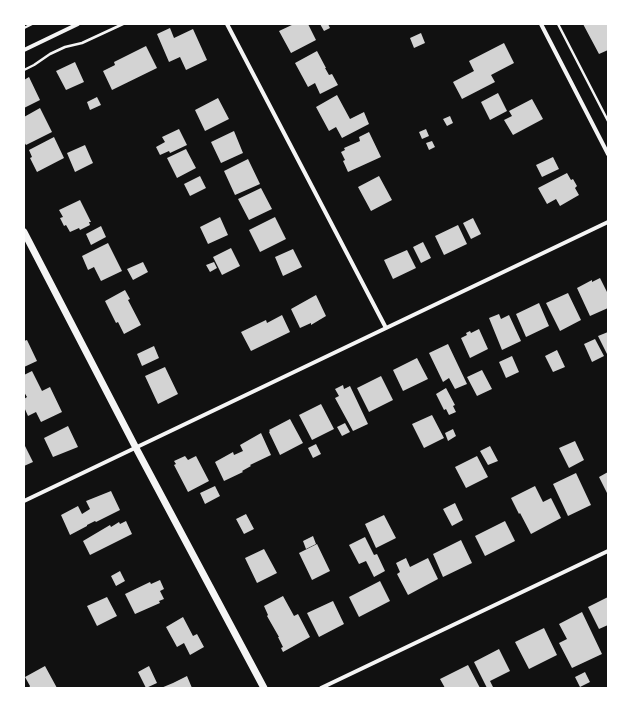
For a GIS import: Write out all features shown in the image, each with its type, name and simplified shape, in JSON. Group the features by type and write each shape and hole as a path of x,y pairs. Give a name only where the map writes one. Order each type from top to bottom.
{"street":[{"path":"24,50 78,24"},
{"path":"227,24 386,328"},
{"path":"541,24 608,154"},
{"path":"24,501 608,222"},
{"path":"24,232 136,448 264,688"},
{"path":"321,688 608,551"}],"path":[{"path":"24,28 32,24"},
{"path":"24,70 50,54 65,47 82,43 123,24"},
{"path":"558,24 608,121"}],"building":[{"path":"294,24 308,24 316,40 291,53 279,31"},
{"path":"320,24 328,24 330,28 324,31"},
{"path":"583,24 608,24 608,50 599,54"},
{"path":"170,28 174,38 193,29 207,60 186,70 180,57 169,62 157,34"},
{"path":"421,33 425,43 414,48 410,38"},
{"path":"504,43 514,63 491,75 495,82 462,99 453,82 474,71 469,61"},
{"path":"146,46 157,68 112,90 103,71 115,65 114,62"},
{"path":"317,51 329,75 332,74 338,85 320,94 315,83 308,87 295,63"},
{"path":"75,62 84,82 66,90 56,71"},
{"path":"29,77 40,100 24,108 24,80"},
{"path":"498,93 507,111 490,120 481,102"},
{"path":"337,95 350,119 364,112 369,124 342,138 336,127 329,131 316,107"},
{"path":"97,97 101,105 90,110 87,102"},
{"path":"218,98 229,119 205,131 195,110"},
{"path":"532,99 543,119 513,135 504,120 512,116 509,111"},
{"path":"40,108 52,132 26,145 24,142 24,117"},
{"path":"450,116 453,123 447,126 443,119"},
{"path":"179,129 187,145 170,153 169,151 160,155 156,147 165,142 162,137"},
{"path":"426,129 429,136 422,139 419,132"},
{"path":"234,131 243,153 221,163 211,142"},
{"path":"369,132 381,157 348,172 341,152 345,150 344,148 360,141 359,137"},
{"path":"54,137 64,158 37,172 30,158 32,157 29,150"},
{"path":"432,141 435,147 429,150 426,143"},
{"path":"85,145 93,163 75,172 67,153"},
{"path":"186,149 196,168 177,178 167,158"},
{"path":"553,157 559,169 542,177 536,165"},
{"path":"248,159 260,184 235,195 224,171"},
{"path":"567,173 577,186 575,188 579,195 560,206 556,199 547,204 538,188"},
{"path":"200,176 206,188 190,196 184,184"},
{"path":"379,176 392,200 371,211 358,187"},
{"path":"261,188 272,209 249,220 238,199"},
{"path":"80,200 91,222 89,222 90,225 80,230 79,228 70,232 66,225 64,226 60,218 63,217 59,210"},
{"path":"220,217 228,235 208,244 200,227"},
{"path":"275,217 286,239 260,252 249,230"},
{"path":"473,218 481,234 471,239 463,223"},
{"path":"458,225 467,244 444,255 435,236"},
{"path":"101,226 106,237 91,245 86,234"},
{"path":"423,242 431,258 421,263 413,247"},
{"path":"108,243 122,271 101,281 94,267 88,270 82,256"},
{"path":"231,248 240,266 222,275 213,257"},
{"path":"293,249 302,267 283,276 275,257"},
{"path":"407,250 416,268 393,279 384,260"},
{"path":"143,262 148,272 133,280 127,269"},
{"path":"214,262 217,268 210,272 206,265"},
{"path":"600,278 608,294 608,308 590,316 577,288 592,280 592,282"},
{"path":"125,290 130,299 128,300 141,325 124,334 118,322 116,323 105,301"},
{"path":"568,293 581,320 560,331 546,303"},
{"path":"316,295 326,316 311,325 311,323 300,328 291,309"},
{"path":"539,303 549,326 526,337 516,314"},
{"path":"499,314 501,319 509,315 521,341 502,350 489,318"},
{"path":"282,315 290,332 251,351 241,332 266,320 267,323"},
{"path":"479,329 488,349 470,358 461,338 467,335 466,333 470,331 471,333"},
{"path":"608,332 608,356 598,336"},
{"path":"595,339 604,356 592,362 584,344"},
{"path":"27,340 37,361 24,367 24,341"},
{"path":"448,344 467,384 455,389 449,378 443,382 429,353"},
{"path":"154,346 159,358 142,366 137,354"},
{"path":"557,350 565,367 553,372 545,356"},
{"path":"512,356 519,372 506,378 499,362"},
{"path":"417,358 428,379 403,391 393,370"},
{"path":"165,367 178,394 158,404 145,376"},
{"path":"482,370 492,389 477,396 467,377"},
{"path":"32,371 42,391 50,387 62,412 41,422 36,412 28,416 24,407 24,399 27,397 24,392 24,375"},
{"path":"381,376 393,400 369,412 357,388"},
{"path":"343,385 344,389 350,386 368,424 353,431 335,398 339,396 335,389"},
{"path":"446,388 455,405 453,406 456,412 449,415 446,409 444,410 436,394"},
{"path":"321,404 334,429 312,440 299,415"},
{"path":"432,415 444,438 424,448 412,424"},
{"path":"290,419 303,443 280,455 269,430"},
{"path":"345,423 350,432 342,436 337,427"},
{"path":"68,426 78,447 53,457 44,438"},
{"path":"453,429 456,436 448,441 445,433"},
{"path":"261,433 271,455 250,465 251,466 242,471 243,472 224,481 215,462 233,452 234,455 243,451 240,445"},
{"path":"575,441 584,460 569,468 559,448"},
{"path":"24,444 33,462 24,466"},
{"path":"316,444 321,454 313,458 308,448"},
{"path":"490,446 498,461 488,465 480,451"},
{"path":"185,456 188,460 196,456 209,481 188,492 174,465 176,464 174,461"},
{"path":"477,456 488,477 466,488 455,467"},
{"path":"608,472 608,495 599,477"},
{"path":"576,473 591,505 568,516 553,484"},
{"path":"215,486 220,496 205,504 200,493"},
{"path":"535,486 543,502 551,498 561,518 531,534 511,498"},
{"path":"111,491 120,510 87,525 70,535 61,515 78,506 82,514 90,509 86,501"},
{"path":"455,503 463,520 452,526 443,509"},
{"path":"246,514 254,529 244,534 236,519"},
{"path":"384,515 396,538 376,548 365,524"},
{"path":"126,521 132,534 90,555 83,541 110,525 111,527 119,522 120,524"},
{"path":"505,521 515,541 485,556 475,536"},
{"path":"313,536 316,544 306,549 303,541"},
{"path":"365,537 374,555 377,554 385,571 374,577 366,561 359,564 349,545"},
{"path":"461,540 472,563 443,577 433,554"},
{"path":"317,544 330,571 312,580 299,553"},
{"path":"264,549 277,573 257,583 245,558"},
{"path":"406,558 410,567 428,558 438,579 408,595 397,574 400,572 396,563"},
{"path":"120,571 125,581 116,586 111,576"},
{"path":"160,580 164,589 160,591 164,599 159,601 160,603 135,614 125,594 150,582 151,584"},
{"path":"380,581 390,601 359,617 349,597"},
{"path":"283,596 294,616 298,614 310,637 283,652 281,648 283,647 279,637 267,616 268,615 264,606"},
{"path":"107,597 117,616 97,626 87,606"},
{"path":"608,597 608,625 599,629 588,607"},
{"path":"333,601 344,624 319,637 307,613"},
{"path":"582,612 602,654 572,668 559,643 567,639 559,624"},
{"path":"183,617 193,636 197,634 204,647 190,655 184,643 177,647 166,627"},
{"path":"544,628 557,655 529,669 515,642"},
{"path":"499,649 510,671 490,681 493,687 487,688 474,662"},
{"path":"468,665 480,688 445,688 440,679"},
{"path":"45,666 57,688 29,688 30,686 25,677"},
{"path":"149,666 157,683 146,688 138,672"},
{"path":"585,672 590,682 580,687 575,677"},
{"path":"187,676 192,688 161,688 173,683"}]}
